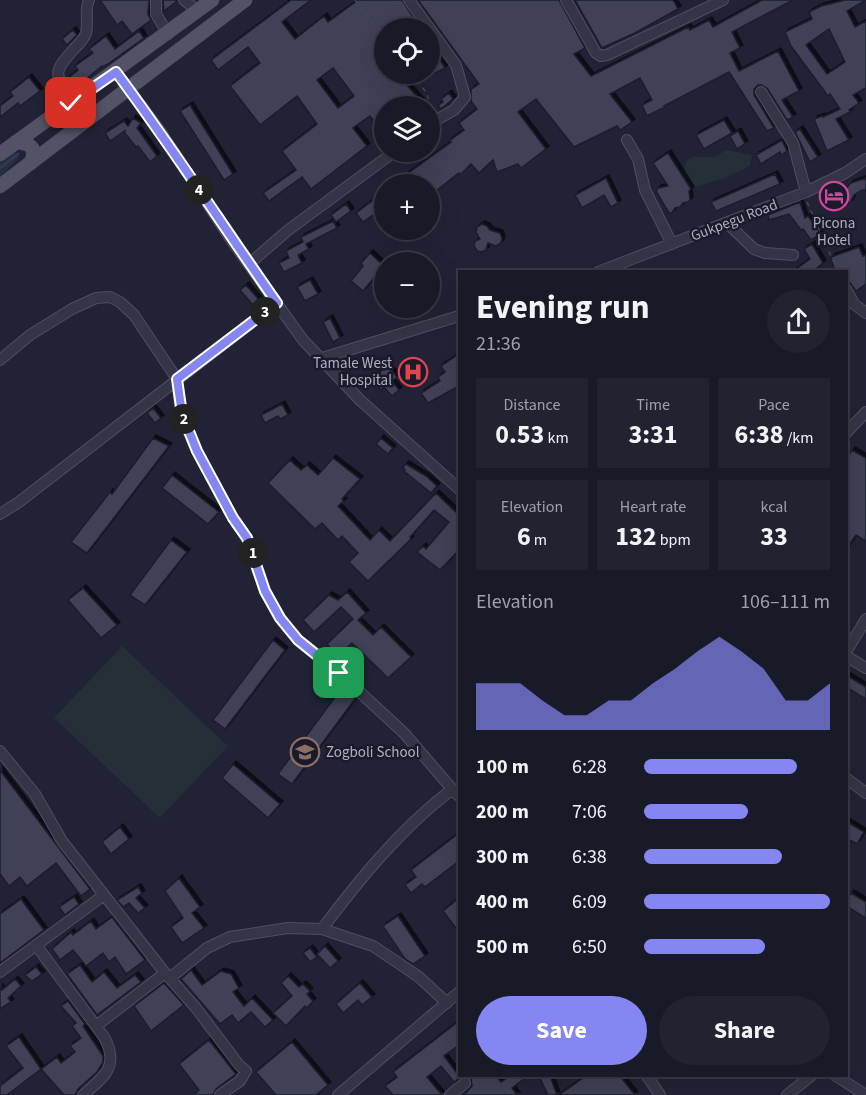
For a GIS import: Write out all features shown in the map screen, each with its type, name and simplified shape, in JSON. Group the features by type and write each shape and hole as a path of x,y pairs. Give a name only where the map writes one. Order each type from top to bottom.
{"main road":[{"path":"0,154 116,72 212,0"},
{"path":"0,186 245,0"},
{"path":"16,142 26,142 32,147 34,154 31,163"}],"street":[{"path":"71,103 59,82 57,71 86,34 89,0"},
{"path":"184,0 198,11"},
{"path":"409,0 456,65 465,97 453,110 440,117"},
{"path":"566,0 596,53 601,56 667,28 723,0"},
{"path":"156,2 156,14 168,34"},
{"path":"116,72 160,131 303,340 360,400 458,488"},
{"path":"761,92 794,143 804,193"},
{"path":"627,140 638,159 645,190 672,244"},
{"name":"Gukpegu Road","path":"603,270 804,193 845,173 866,159"},
{"path":"249,264 286,231 380,162"},
{"path":"728,223 754,249 765,254 793,255"},
{"path":"848,293 854,304 866,313"},
{"path":"0,360 30,335 72,309 96,298 110,297 120,302 134,315 177,379 182,414 193,442 233,518 247,538 265,591 280,618 298,640 339,673 404,733 456,793 440,799 395,839 359,880 322,929"},
{"path":"0,514 277,303"},
{"path":"319,359 458,316"},
{"path":"848,431 866,412"},
{"path":"848,650 866,619"},
{"path":"848,655 866,668"},
{"path":"0,751 35,795 62,841 167,976 196,1008 246,1071 240,1082 220,1095"},
{"path":"848,779 866,792"},
{"path":"0,972 104,895"},
{"path":"96,1026 207,948 230,937 288,928 322,929 373,946 419,977 447,1003"},
{"path":"36,945 107,1043 111,1064 103,1078 83,1095"},
{"path":"338,1095 458,993"},
{"path":"648,1077 660,1095"},
{"path":"787,1095 810,1077"},
{"path":"838,1077 866,1095"},
{"path":"450,1095 465,1083"}],"path":[{"path":"355,0 374,24"},
{"path":"804,193 837,270"}],"shaded area":[{"path":"727,150 752,155 750,166 725,178 695,187 683,173 687,160 693,157 713,157"},
{"path":"15,152 18,154 18,159 0,177 0,161"},
{"path":"122,646 228,746 160,818 54,718"}],"building":[{"path":"100,0 149,0 148,14 151,20 132,34 122,21 117,25"},
{"path":"163,0 177,0 177,1 164,11"},
{"path":"291,0 311,0 282,22 295,39 324,16 328,22 358,0 402,0 414,18 374,18 374,84 406,84 417,96 374,96 374,121 370,116 353,128 367,146 311,189 302,177 269,201 263,193 296,170 282,151 317,124 297,96 260,125 230,86 260,63 248,47 218,70 211,60","holes":["333,68 354,96 338,108 317,80"]},
{"path":"418,0 559,0 585,48 574,54 591,76 688,27 690,30 709,20 713,27 762,0 793,0 732,32 740,48 730,53 739,71 778,51 799,91 782,100 793,117 787,120 767,88 758,85 754,89 754,95 774,128 767,131 729,72 647,116 642,105 652,100 640,78 610,94 632,122 620,130 617,126 574,147 536,99 518,112 546,149 521,168 518,164 497,172 493,160 479,173 471,164 460,175 459,173 440,188 440,174 407,174 423,162 440,162 440,150 464,130 459,123 477,109 471,101 471,89 479,84 440,30 440,18 431,18"},
{"path":"575,0 673,0 678,9 602,48"},
{"path":"845,0 866,0 847,11 855,27 866,21 866,88 853,95 859,103 849,110 850,112 836,119 849,140 827,151 814,119 840,109 791,46 785,32 812,19 809,12 821,6","holes":["829,29 845,62 827,74 806,45"]},
{"path":"73,30 77,35 67,45 62,39"},
{"path":"139,31 144,38 102,66 74,89 67,79 78,70 75,66 93,53 89,49 106,36 115,49"},
{"path":"440,60 445,68 440,70"},
{"path":"29,77 40,91 20,106 18,103 0,117 0,106 13,96 10,92"},
{"path":"449,93 453,99 441,109 440,104 443,102 441,99"},
{"path":"190,105 233,174 224,180 180,111"},
{"path":"133,118 141,123 137,128 157,156 150,162 124,132 126,130 110,141 105,133 124,121 128,126"},
{"path":"724,120 732,133 704,149 696,135"},
{"path":"800,129 818,157 810,162 795,132"},
{"path":"738,131 745,144 737,149 730,136"},
{"path":"782,140 787,151 781,155 780,152 761,164 756,155"},
{"path":"668,153 691,189 689,191 690,200 675,208 672,213 669,213 656,191 658,188 668,186 653,163"},
{"path":"775,174 780,184 716,211 711,202"},
{"path":"606,178 618,203 611,207 604,195 582,208 575,195"},
{"name":"Picona Hotel","path":"866,178 866,190 854,195 850,203 839,199 851,183"},
{"path":"374,200 374,214 363,222 356,213"},
{"path":"800,202 805,218 808,216 821,234 811,240 789,214 769,220 768,215"},
{"path":"346,204 351,211 336,222 331,215"},
{"path":"333,221 337,228 306,244 309,249 298,255 302,263 284,272 279,263 289,258 286,251 303,242 301,237"},
{"path":"482,224 500,233 502,238 501,243 496,246 488,243 486,250 482,252 477,251 474,246 475,241 480,239 476,232 477,227"},
{"path":"812,244 823,263 814,270 795,270 810,259 804,249"},
{"path":"859,247 863,256 866,255 866,284 856,291 848,282 848,270 834,270 831,257"},
{"path":"370,253 374,257 374,278 363,291 351,281 363,266 361,263"},
{"path":"310,280 318,294 305,301 297,287"},
{"path":"246,285 260,301 254,306 240,290"},
{"path":"330,318 340,338 333,342 323,322"},
{"path":"456,356 458,359 458,387 428,403 421,393 440,381 438,377 445,372 441,366"},
{"path":"388,366 397,377 392,381 399,390 392,396 384,387 381,390 372,378"},
{"path":"282,404 288,415 280,419 278,416 265,423 261,415"},
{"path":"153,408 161,418 155,423 147,413"},
{"path":"153,438 169,446 87,553 71,542 110,492 112,494"},
{"path":"381,438 393,448 388,454 376,444"},
{"path":"852,450 866,458 866,541 856,535 848,546 848,457"},
{"path":"333,458 360,479 338,506 370,540 379,530 390,541 436,493 458,514 458,551 440,570 417,552 423,546 426,549 449,522 434,510 410,537 411,539 368,581 349,562 358,553 342,536 338,540 322,523 315,529 268,483 290,460 301,470 307,465 318,475"},
{"path":"406,464 437,486 431,493 404,471 403,467"},
{"path":"172,475 219,512 208,524 162,488"},
{"path":"171,540 187,552 145,605 130,595"},
{"path":"83,588 117,625 101,638 68,600"},
{"path":"347,592 366,613 358,620 373,635 381,627 411,657 388,678 352,643 338,656 327,644 353,619 341,607 314,632 303,620 329,595 338,600"},
{"path":"273,640 285,650 225,729 213,720"},
{"path":"848,676 866,687 866,699 848,688"},
{"name":"Zogboli School","path":"341,689 355,699 292,784 278,774"},
{"path":"233,764 280,804 268,818 222,778"},
{"path":"0,770 90,889 81,896 56,863 27,886 20,877 9,886 0,874"},
{"path":"848,822 864,832 857,844 848,839"},
{"path":"120,827 129,839 111,854 102,842"},
{"path":"458,834 458,862 425,887 422,884 411,893 405,885 416,877 411,870"},
{"path":"179,878 200,907 192,913 204,928 182,943 171,927 183,918 165,891"},
{"path":"138,887 142,893 136,898 145,908 138,913 129,903 123,907 117,900"},
{"path":"851,893 866,902 866,918 848,907 848,898"},
{"path":"74,897 79,904 65,915 59,907"},
{"path":"21,899 44,930 0,963 0,914"},
{"path":"458,899 458,931 443,911"},
{"path":"398,916 425,956 413,964 405,959 383,926"},
{"path":"112,917 145,960 126,974 115,957 109,962 103,953 86,966 73,950 60,960 52,949 71,932 73,935 91,921 96,929"},
{"path":"325,946 338,961 330,968 317,954"},
{"path":"310,948 317,957 310,962 303,953"},
{"path":"80,965 92,982 104,972 117,988 135,975 141,982 97,1015 67,974"},
{"path":"36,967 42,974 32,981 25,975"},
{"path":"191,970 202,985 221,971 231,974 239,988 233,992 244,1006 252,998 273,1020 265,1027 251,1012 238,1023 232,1015 220,1024 181,979"},
{"path":"288,976 299,987 303,984 310,991 307,994 313,1001 286,1026 273,1013 292,996 281,983"},
{"path":"15,979 21,986 8,998 11,1002 0,1009 0,987 2,990"},
{"path":"164,983 184,1005 151,1031 134,1006"},
{"path":"360,983 372,997 362,1005 358,1000 343,1013 336,1004"},
{"path":"68,1001 85,1024 83,1026 103,1056 103,1062 97,1072 78,1089 75,1095 64,1095 41,1069 57,1057 61,1063 75,1052 70,1046 81,1038 72,1026 76,1023 61,1006"},
{"path":"458,1022 458,1046 444,1056 458,1077 462,1077 454,1082 441,1066 427,1077 442,1095 393,1095 385,1086 397,1077 393,1072"},
{"path":"19,1037 41,1069 7,1095 0,1095 0,1086 23,1068 6,1046"},
{"path":"209,1040 236,1074 216,1089 213,1095 194,1095 199,1090 179,1064"},
{"path":"292,1042 328,1085 316,1095 276,1095 256,1072"},
{"path":"466,1077 497,1077 501,1082 508,1077 527,1077 512,1088 517,1095 464,1095 472,1086 471,1079"},
{"path":"539,1077 550,1077 557,1095 548,1095"},
{"path":"585,1077 621,1077 635,1095 559,1095"}],"waterway":[{"path":"0,168 18,154"}],"place":[{"name":"Picona Hotel","path":"834,196"},
{"name":"Tamale West Hospital","path":"413,372"},
{"name":"Zogboli School","path":"305,752"}],"route":[{"path":"71,103 116,72 160,131 232,241 277,303 177,379 182,414 197,451 233,518 247,538 265,591 280,618 298,640 339,673"}]}
